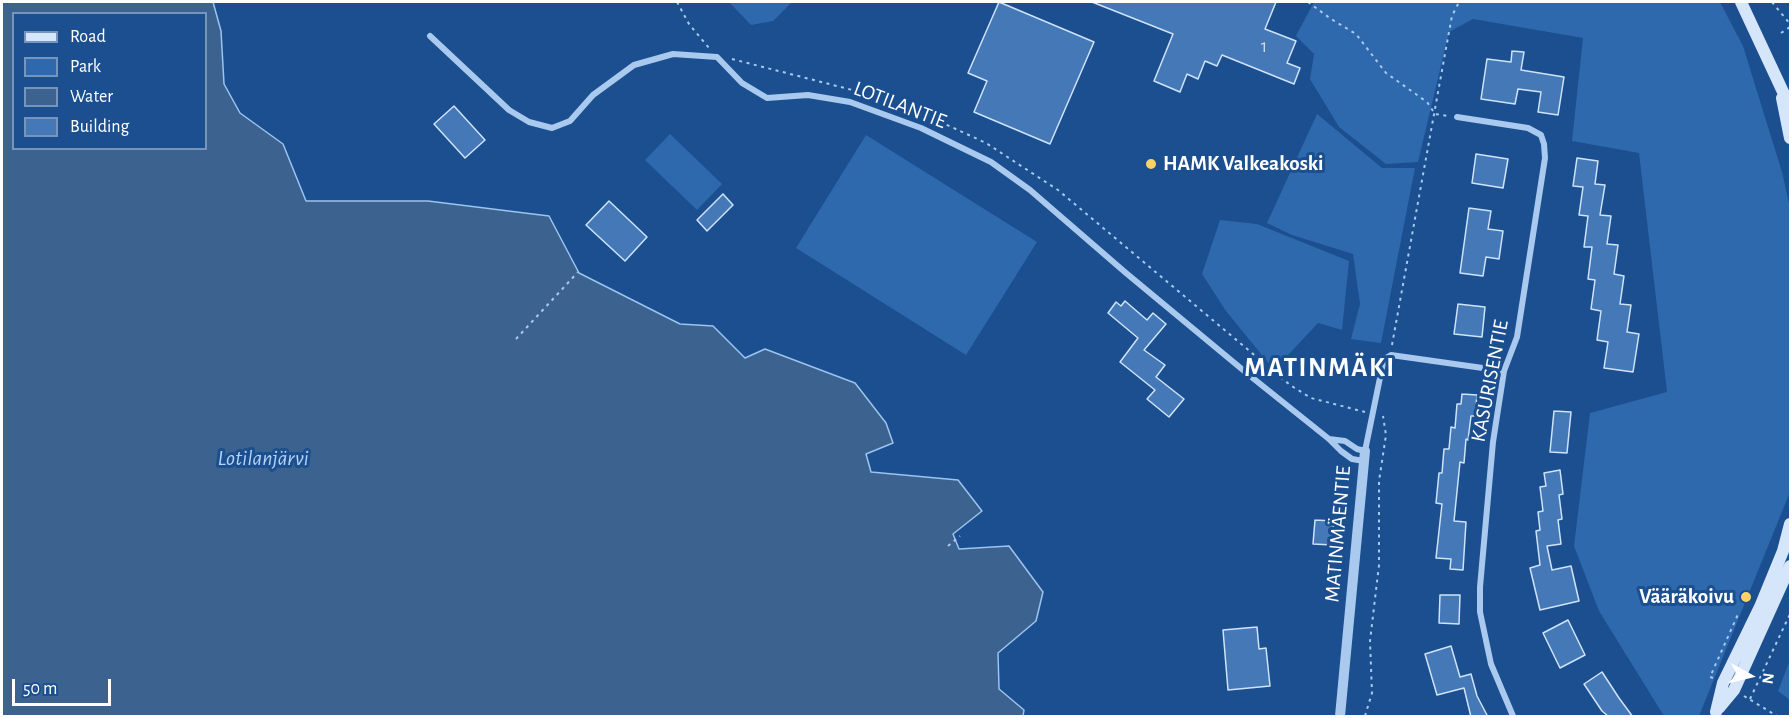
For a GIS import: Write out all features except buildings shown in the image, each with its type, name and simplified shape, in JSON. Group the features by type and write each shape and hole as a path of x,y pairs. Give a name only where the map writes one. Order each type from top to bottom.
{"main road":[{"path":"1741,2 1791,107"},
{"path":"1780,85 1791,138"},
{"path":"1715,714 1723,683 1760,607 1783,551 1791,524"},
{"path":"1715,714 1734,690 1791,566"}],"street":[{"name":"LOTILANTIE","path":"430,36 509,110 529,122 552,128 570,121 593,95 634,65 673,54 717,57 742,83 767,98 808,95 850,102 921,128 991,162 1030,190 1223,354 1352,459 1364,456"},
{"name":"KASURISENTIE","path":"1457,117 1528,128 1541,135 1545,144 1545,158 1516,337 1504,371 1493,442 1480,587 1480,612 1491,664 1514,717"},
{"path":"1388,356 1504,371"},
{"name":"MATINMÄENTIE","path":"1340,717 1364,456 1388,356"},
{"name":"LOTILANTIE","path":"1329,439 1345,441 1364,456"}],"path":[{"path":"1308,2 1356,34 1386,73 1427,102 1435,114 1457,117"},
{"path":"1388,356 1450,24 1459,2"},
{"path":"1772,2 1790,23 1781,33"},
{"path":"516,339 578,272"},
{"path":"1365,717 1372,693 1370,641 1379,565 1379,481 1386,435 1383,415"},
{"path":"948,546 960,536"},
{"path":"1750,699 1791,614"},
{"path":"1734,690 1777,717"}],"green space":[{"path":"729,2 792,2 773,21 751,25"},
{"path":"1314,2 1720,2 1743,46 1782,172 1790,208 1790,492 1699,716 1664,716 1599,611 1574,546 1590,413 1667,392 1639,153 1572,141 1583,38 1473,19 1449,32 1418,162 1386,164 1339,127 1310,79 1314,54 1296,36"},
{"path":"1317,114 1382,168 1415,168 1381,343 1351,339 1360,304 1353,254 1292,235 1267,223"},
{"path":"670,134 722,184 697,210 645,160"},
{"path":"866,135 1037,242 966,355 796,248"},
{"path":"1220,220 1257,224 1349,261 1342,330 1318,323 1274,370 1226,311 1202,274"},
{"path":"1790,660 1790,700 1778,691"}],"water":[{"name":"Lotilanjärvi","path":"2,2 213,2 221,31 224,84 240,113 283,144 306,201 428,201 549,216 579,273 680,324 713,326 745,358 765,349 855,383 886,423 893,443 866,454 871,472 958,480 982,511 953,534 959,549 1009,546 1043,592 1036,621 998,653 999,689 1024,710 1023,716 2,716"}],"place":[{"name":"HAMK Valkeakoski","path":"1151,164"},
{"name":"Vääräkoivu","path":"1746,597"}],"district":[{"name":"MATINMÄKI","path":"1320,368"}]}
